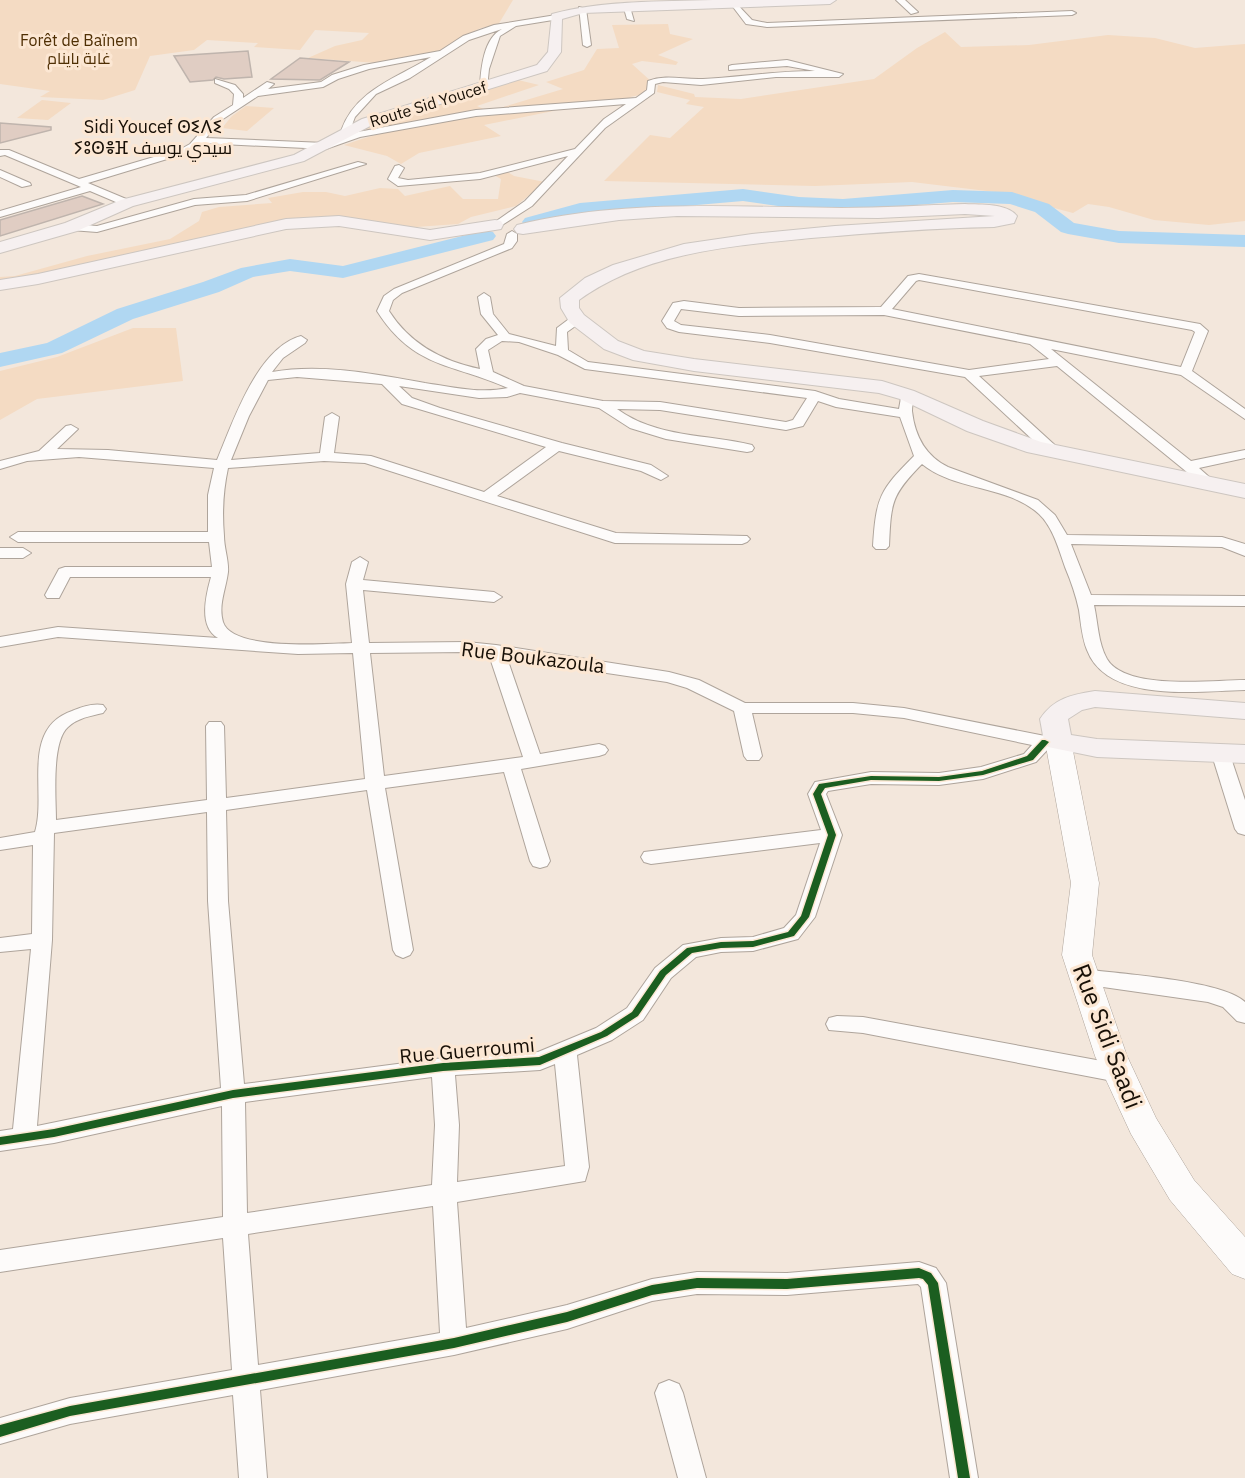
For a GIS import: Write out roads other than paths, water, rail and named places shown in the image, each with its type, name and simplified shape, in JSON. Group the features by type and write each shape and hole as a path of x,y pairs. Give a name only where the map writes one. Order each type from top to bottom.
{"main road":[{"path":"556,17 582,9 629,13 688,2 830,0"},
{"name":"Route Sid Youcef","path":"0,248 71,227 128,203 299,158 346,131 367,122 527,74 552,61 557,51 556,17"},
{"path":"0,285 38,279 286,224 339,221 416,234 447,234 676,211 848,213 989,210 1009,216 1004,220 994,222 898,224 777,236 725,242 674,252 626,267 579,288 569,298 570,308 577,319 611,345 640,356 882,387 906,404 1035,447 1245,491"},
{"path":"1232,753 1097,748 1052,741 1054,719 1059,710 1072,703 1095,699 1245,711"},
{"name":"Rue Sidi Saadi","path":"1052,741 1085,883 1077,955 1118,1073 1143,1125 1182,1190 1245,1263"}],"street":[{"path":"900,0 914,12"},
{"path":"734,3 749,22 767,25 1072,13"},
{"path":"745,17 1059,5"},
{"path":"582,9 587,45"},
{"path":"346,131 351,116 374,92 407,76 484,30 556,17"},
{"path":"484,86 485,69 496,35 514,25"},
{"path":"256,93 323,84 335,76 367,67 444,52"},
{"path":"732,68 788,63 839,74 776,74 701,82 662,80 651,83 651,91 604,124 509,226 512,242 508,246 398,291 384,303 383,311 389,322 421,352 437,361 488,375 520,389 603,405 660,406 786,426 798,423 814,395"},
{"path":"218,81 232,87 239,94 237,106"},
{"path":"77,183 184,151 198,140 217,119 270,84"},
{"path":"198,140 317,147 338,143 365,133 476,113 640,100"},
{"path":"399,168 393,179 398,183 408,183 480,176 578,151"},
{"path":"0,153 6,152 128,203"},
{"path":"71,227 97,229 194,202 247,198 361,164"},
{"path":"0,173 26,185"},
{"path":"0,214 89,188"},
{"path":"884,311 912,278 919,277 1196,327 1202,331 1185,372"},
{"path":"484,297 483,305 490,320 505,336 562,352 585,365 814,395 836,403 906,404 921,457 941,469 1032,503 1045,511 1061,539 1084,600 1095,650 1103,666 1113,673 1160,685 1245,685"},
{"path":"1058,362 969,374 742,336 680,328 671,325 668,321 677,306 684,305 739,312 884,311 1185,372 1245,415"},
{"path":"739,312 742,336"},
{"path":"562,352 561,331 577,319"},
{"path":"488,375 482,349 488,341 505,336"},
{"path":"242,645 219,632 216,627 214,594 220,572 215,495 222,464 267,364 301,340"},
{"path":"1034,340 1058,362 1209,483"},
{"path":"263,377 283,374 338,376 474,394 497,394 520,389"},
{"path":"969,374 1053,451"},
{"path":"387,382 407,401 557,446 646,468 662,476"},
{"path":"603,405 618,417 673,436 747,448"},
{"path":"326,457 332,417"},
{"path":"44,454 71,429"},
{"path":"487,496 557,446"},
{"path":"0,465 17,458 44,454 126,456 184,463 222,464 326,457 366,459 615,538 742,539"},
{"path":"1188,466 1245,454"},
{"path":"881,546 883,510 894,484 921,457"},
{"path":"18,537 216,537"},
{"path":"1061,539 1222,542 1245,551"},
{"path":"0,553 23,553"},
{"path":"360,562 354,584 375,783 403,950"},
{"path":"53,596 65,572 220,572"},
{"path":"354,584 494,597"},
{"path":"1084,600 1245,602"},
{"name":"Rue Boukazoula","path":"0,642 58,632 318,649 467,647 669,677 693,684 742,708 853,708 904,712 1052,741"},
{"path":"496,650 533,761"},
{"path":"742,708 753,756"},
{"path":"24,1138 42,940 44,832 50,740 59,725 83,712 97,709"},
{"path":"215,726 218,901 233,1094 235,1224 248,1380 253,1478"},
{"path":"651,857 832,835 817,794 822,786 871,778 939,779 983,773 1030,758 1052,741"},
{"path":"0,844 44,832 216,805 511,765 599,750"},
{"path":"1232,753 1245,829"},
{"path":"511,765 540,861"},
{"name":"Rue Guerroumi","path":"0,1141 24,1138 233,1094 443,1067 540,1061 604,1034 635,1014 663,973 690,951 721,945 753,944 791,934 805,917 832,835"},
{"path":"0,945 42,940"},
{"path":"1083,977 1209,994 1231,1001 1245,1015"},
{"path":"837,1024 863,1025 1118,1073"},
{"path":"0,1261 576,1174 565,1051"},
{"path":"443,1067 447,1125 444,1194 454,1343"},
{"path":"0,1431 70,1411 454,1343 567,1317 652,1290 697,1282 787,1284 919,1273 927,1276 933,1283 964,1478"},
{"path":"669,1393 692,1478"}],"waterway":[{"path":"532,222 580,209 743,195 799,203 843,205 953,196 1012,198 1042,208 1068,228 1119,237 1245,241"},
{"path":"0,360 54,348 125,314 211,287 248,272 290,265 343,272 486,236"}],"district":[{"name":"Sidi Youcef ⵙⵉⴷⵉ ⵢⵓⵙⴻⴼ سيدي يوسف","path":"153,136"}],"park label":[{"name":"Forêt de Baïnem غابة باينام","path":"79,49"}]}
